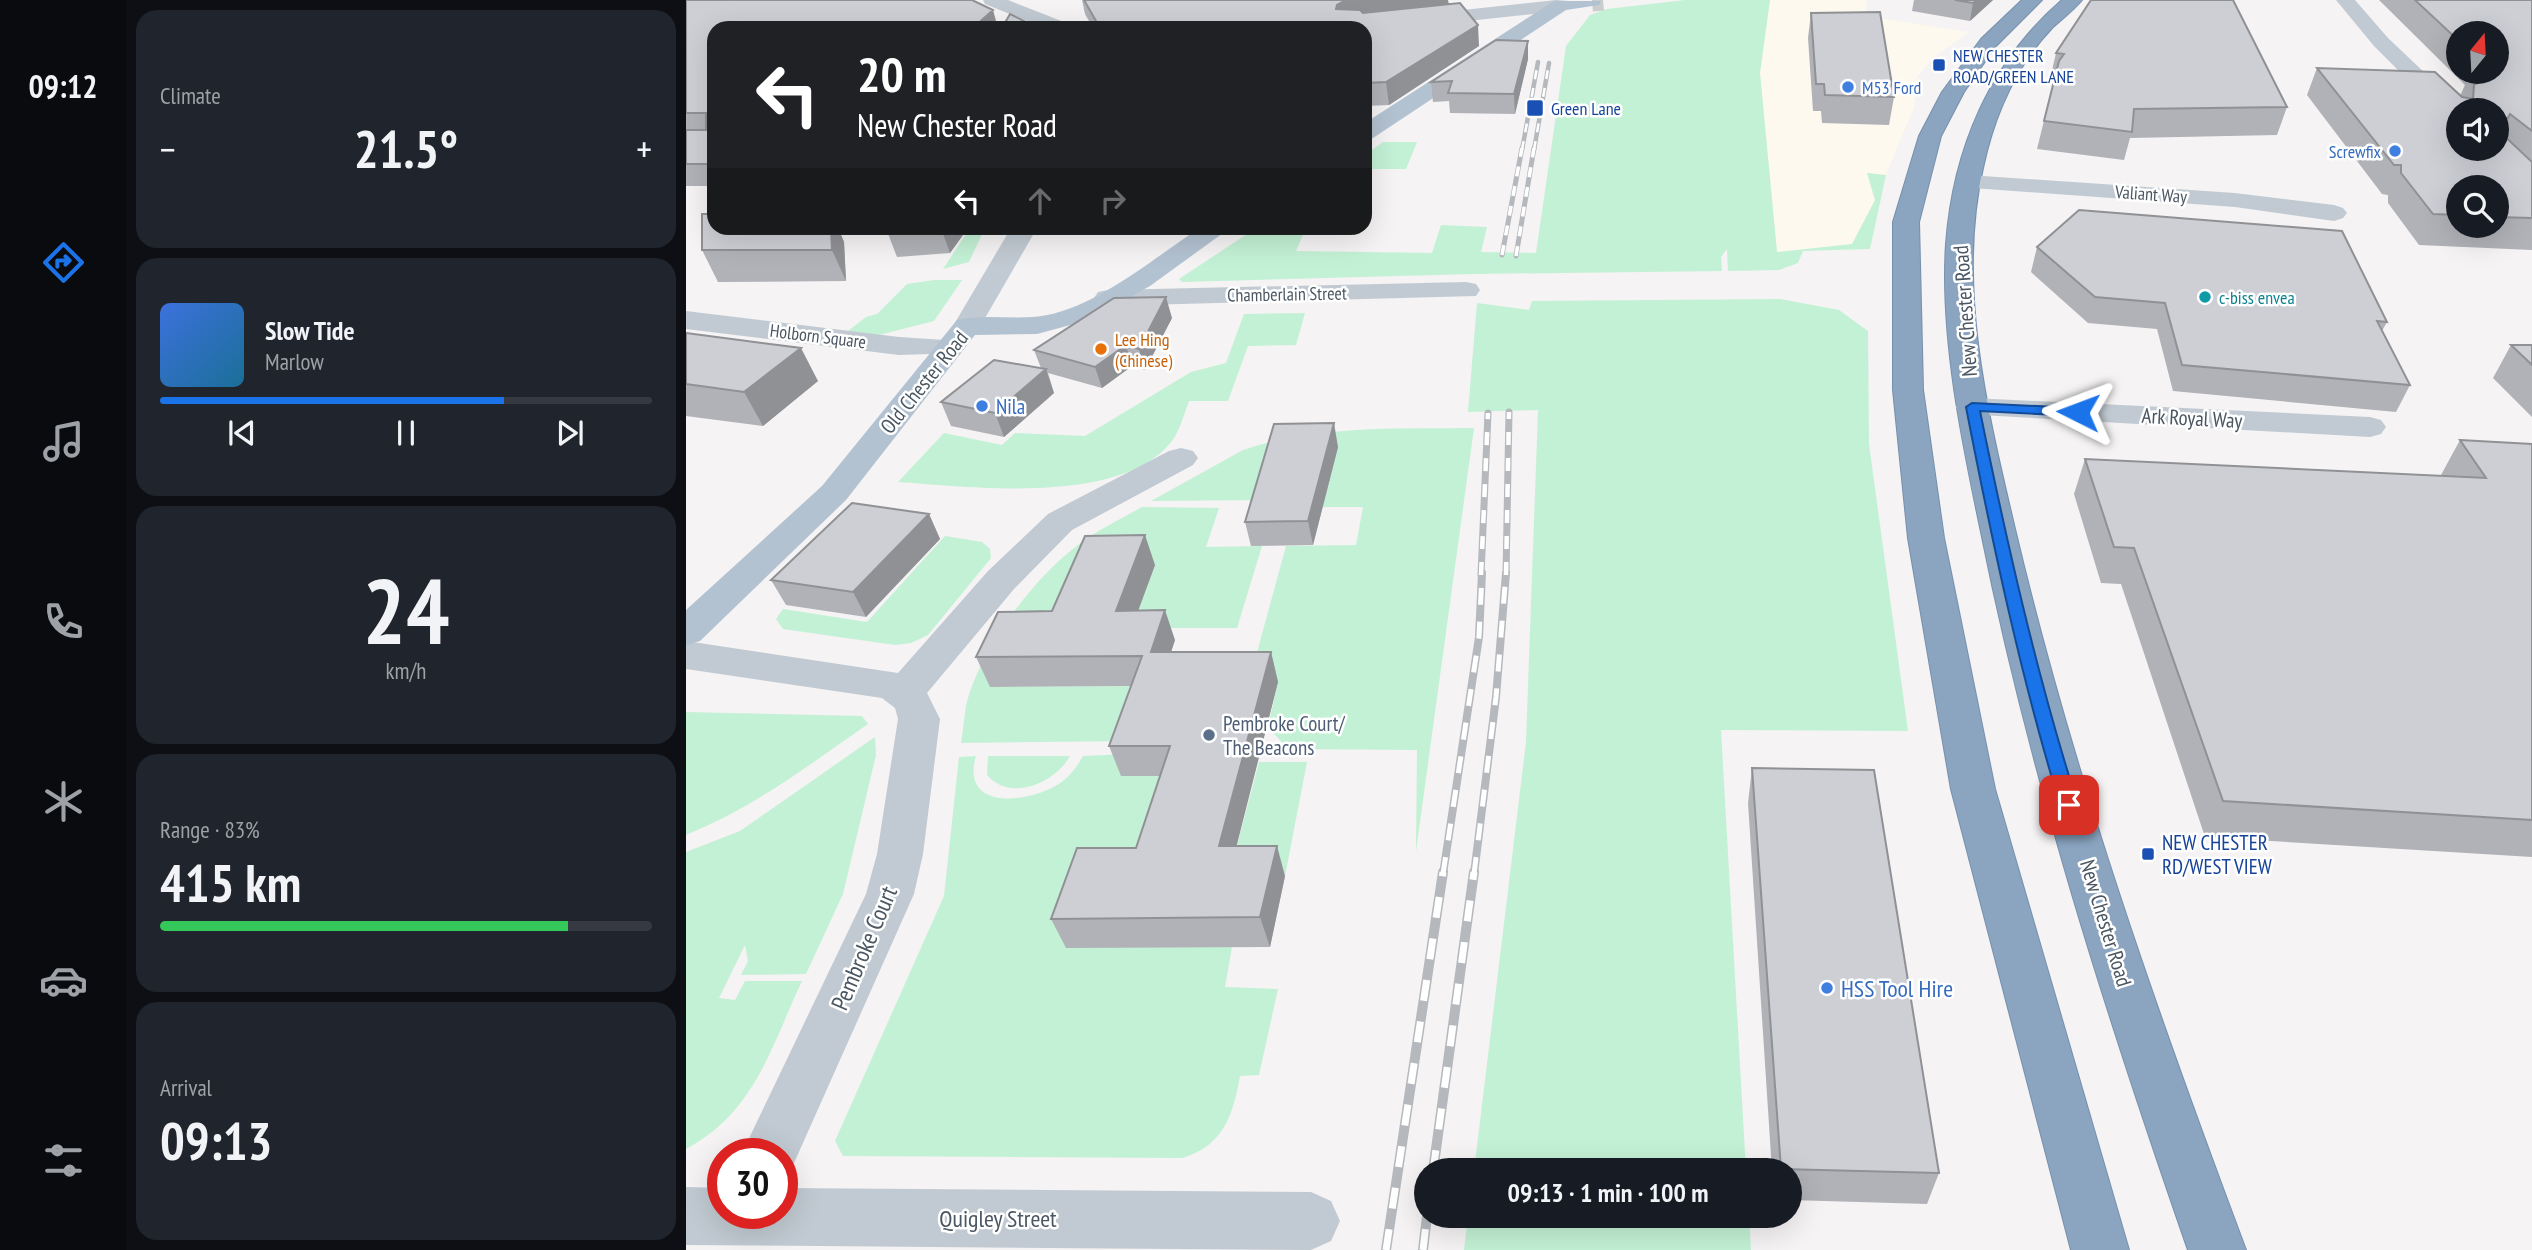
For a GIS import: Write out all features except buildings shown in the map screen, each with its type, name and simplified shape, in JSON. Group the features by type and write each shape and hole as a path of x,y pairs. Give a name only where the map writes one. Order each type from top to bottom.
{"highway":[{"path":"2033,0 1988,43 1952,92 1930,136 1906,222 1908,390 1926,538 1973,789 2101,1250"},
{"name":"New Chester Road","path":"2073,0 2040,29 1990,101 1980,127 1959,241 1963,333 1972,407 1998,536 2046,729 2148,1059 2217,1250"}],"main road":[{"path":"1372,128 1561,5 1592,1"},
{"name":"Old Chester Road","path":"686,632 834,492 959,336 1045,324 1071,316 1108,298 1206,235"}],"street":[{"path":"992,0 1047,21"},
{"path":"1052,0 1062,21"},
{"path":"2345,0 2381,42 2446,105"},
{"path":"1354,21 1561,5"},
{"name":"Valiant Way","path":"1968,182 2235,200 2334,213"},
{"path":"959,336 1020,235"},
{"name":"Chamberlain Street","path":"1108,298 1466,290"},
{"name":"Holborn Square","path":"686,320 899,346 959,336"},
{"name":"Ark Royal Way","path":"1972,407 2370,427"},
{"path":"686,655 878,682 905,692 1001,580 1060,522 1181,458"},
{"name":"Pembroke Court","path":"777,1138 855,976 890,894 900,854 919,719 914,702 905,692"},
{"name":"Quigley Street","path":"798,1216 1311,1221"}],"shaded area":[{"path":"1770,0 1867,0 1866,16 1969,32 1933,58 1918,76 1914,107 1886,175 1870,249 1777,252 1760,73"}],"green space":[{"path":"1685,0 1770,0 1760,73 1777,252 1852,244 1875,200 1867,173 1886,175 1870,249 1803,251 1798,263 1779,270 1728,271 1727,249 1721,257 1722,271 1182,282 1179,279 1245,235 1303,235 1296,251 1432,253 1441,225 1487,227 1481,252 1536,253 1566,46 1590,15 1607,9"},
{"path":"1383,142 1417,142 1406,169 1372,169 1372,150"},
{"path":"965,235 982,235 969,262 943,269"},
{"path":"962,280 934,321 879,335 848,331 866,317 877,314 907,284"},
{"path":"1780,299 1839,310 1868,331 1869,444 1908,731 1721,730 1745,1158 1476,1158 1526,742 1538,410 1468,412 1477,303 1529,310 1532,301"},
{"path":"1305,313 1296,345 1248,346 1228,401 1189,401 1172,441 1149,462 1118,476 1082,484 1044,488 965,487 898,482 944,433 1002,445 1015,433 1085,436 1191,372 1226,363 1244,314"},
{"path":"1474,428 1416,851 1417,750 1288,749 1268,727 1278,682 1249,682 1286,546 1356,545 1363,507 1323,507 1264,500 1151,501 1243,450 1272,442 1329,432"},
{"path":"1142,507 1219,508 1206,547 1262,546 1237,628 1131,628 991,687 1153,686 1133,741 961,743 966,706 983,662 1026,596 1043,576 1078,545"},
{"path":"945,536 982,542 990,549 991,558 928,635 911,643 895,645 783,629 776,619 783,609 867,622"},
{"path":"686,712 862,716 868,724 757,799 686,835"},
{"path":"875,737 876,755 843,894 806,974 741,975 748,961 745,945 719,998 735,1000 745,981 802,981 770,1053 745,1097 710,1134 686,1149 686,852 740,831"},
{"path":"1128,754 1180,776 1148,877 1066,947 1232,947 1225,987 1278,989 1259,1075 1240,1076 1230,1115 1217,1137 1196,1153 1182,1158 843,1156 835,1141 944,896 959,757 976,756 974,774 978,787 988,795 1018,798 1050,789 1063,781 1083,756"},
{"path":"988,756 1070,756 1044,781 1032,786 1008,788 987,775"},
{"path":"1259,762 1307,762 1285,876 1229,876"},
{"path":"1467,1228 1750,1228 1751,1250 1464,1250"}],"tunnel":[{"path":"1592,1 1603,0"}],"railway":[{"path":"1522,150 1538,62"},
{"path":"1534,150 1549,63"},
{"path":"1502,255 1522,148"},
{"path":"1516,256 1534,148"},
{"path":"1506,575 1509,412"},
{"path":"1481,575 1488,413"},
{"path":"1443,874 1479,637 1482,573"},
{"path":"1474,874 1496,697 1506,573"},
{"path":"1386,1250 1443,872"},
{"path":"1435,1158 1474,872"},
{"path":"1423,1250 1426,1228"}],"place":[{"name":"NEW CHESTER ROAD/GREEN LANE","path":"1939,65"},
{"name":"M53 Ford","path":"1848,87"},
{"name":"Green Lane","path":"1535,108"},
{"name":"Screwfix","path":"2395,151"},
{"name":"c-biss envea","path":"2205,297"},
{"name":"Lee Hing (Chinese)","path":"1101,349"},
{"name":"Nila","path":"982,406"},
{"name":"Pembroke Court/ The Beacons","path":"1209,735"},
{"name":"NEW CHESTER RD/WEST VIEW","path":"2148,854"},
{"name":"HSS Tool Hire","path":"1827,988"}],"route":[{"path":"2069,805 2046,729 1998,536 1972,407 2078,412"}]}
